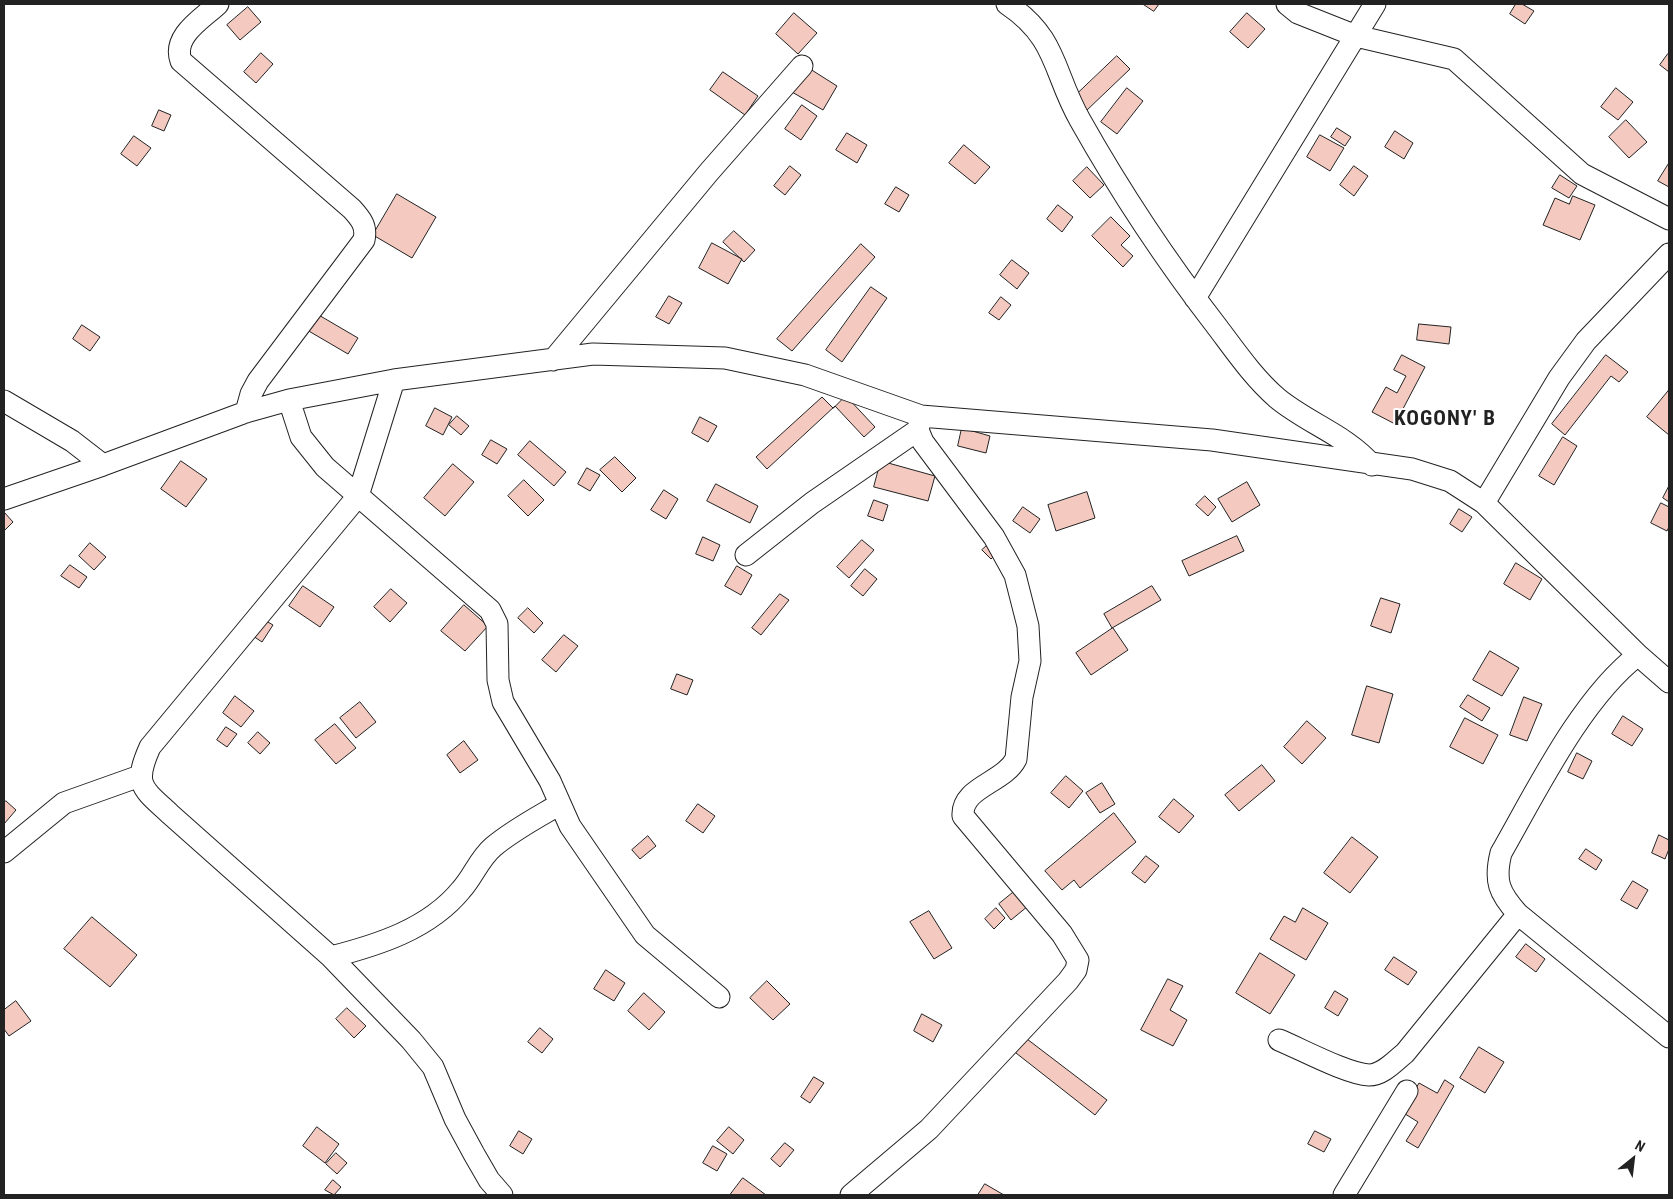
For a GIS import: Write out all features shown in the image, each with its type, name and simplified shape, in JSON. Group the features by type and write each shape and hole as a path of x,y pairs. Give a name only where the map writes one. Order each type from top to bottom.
{"street":[{"path":"218,4 179,42 178,52 181,61 352,209 362,220 366,230 364,240 258,381 249,400 246,412"},
{"path":"1007,4 1027,17 1044,38 1057,63 1079,118 1145,230 1255,376 1277,398 1303,417 1359,450 1372,465"},
{"path":"1287,4 1298,13 1356,36 1454,59 1582,174 1669,219"},
{"path":"1195,298 1375,4"},
{"path":"554,360 709,172 802,66"},
{"path":"1484,503 1559,378 1586,341 1669,254"},
{"path":"4,499 246,412 289,400 394,380 593,354 725,358 805,375 919,423 1212,440 1372,465 1412,469 1450,481 1484,503 1638,655 1669,682"},
{"path":"141,781 141,768 150,747 358,496 394,380"},
{"path":"289,400 301,437 325,467 490,610 497,624 498,680 503,702 550,781 570,826 644,935 719,997"},
{"path":"4,401 72,441 103,465"},
{"path":"746,555 919,423"},
{"path":"851,1195 929,1130 1068,981 1076,970 1078,960 1062,934 962,816 962,807 967,798 1008,770 1016,759 1022,697 1030,661 1028,626 1015,575 994,537 934,460 919,423"},
{"path":"1638,655 1618,671 1606,685 1562,746 1501,853 1496,870 1500,890 1518,914 1669,1037"},
{"path":"4,852 64,803 137,777 149,794 331,957 411,1040 433,1067 455,1119 489,1180 502,1195"},
{"path":"331,957 383,942 418,926 461,891 492,848 560,804"},
{"path":"1279,1040 1354,1072 1371,1075 1386,1069 1405,1053 1518,914"},
{"path":"1344,1195 1407,1091"}],"building":[{"path":"1143,4 1159,4 1154,11"},
{"path":"1516,4 1522,4 1534,11 1525,24 1510,14"},
{"path":"248,7 261,22 240,40 227,25"},
{"path":"794,13 817,33 798,54 776,34"},
{"path":"1247,13 1265,29 1248,48 1230,32"},
{"path":"261,53 273,64 256,83 244,72"},
{"path":"1669,55 1669,72 1660,65"},
{"path":"1117,56 1130,69 1086,111 1073,98"},
{"path":"807,67 837,86 823,110 792,92"},
{"path":"723,72 758,96 745,115 710,90"},
{"path":"1127,88 1143,101 1117,134 1101,122"},
{"path":"1616,88 1633,102 1618,120 1601,107"},
{"path":"802,105 817,116 801,140 785,129"},
{"path":"159,110 171,115 164,131 152,126"},
{"path":"1626,120 1647,142 1629,158 1609,137"},
{"path":"1337,128 1351,137 1345,146 1331,137"},
{"path":"1395,131 1413,143 1404,159 1385,147"},
{"path":"847,133 867,145 857,163 836,150"},
{"path":"1320,135 1344,148 1330,171 1307,157"},
{"path":"134,136 151,148 137,166 121,154"},
{"path":"964,145 990,167 975,184 949,163"},
{"path":"1669,163 1669,187 1658,181"},
{"path":"790,166 801,175 785,195 774,186"},
{"path":"1354,166 1368,176 1354,196 1340,185"},
{"path":"1087,167 1104,185 1090,198 1073,181"},
{"path":"1560,175 1577,186 1569,198 1552,188"},
{"path":"896,187 909,195 899,212 885,204"},
{"path":"397,194 436,217 412,258 373,235"},
{"path":"1573,196 1595,205 1580,240 1543,225 1555,198 1569,204"},
{"path":"1058,205 1073,217 1062,232 1047,219"},
{"path":"1111,217 1130,236 1121,245 1133,256 1123,267 1092,236"},
{"path":"734,231 755,250 744,262 723,242"},
{"path":"712,243 742,259 728,284 699,268"},
{"path":"861,244 875,257 792,351 777,339"},
{"path":"1012,260 1029,273 1017,289 1000,275"},
{"path":"871,287 887,298 842,362 826,350"},
{"path":"669,296 682,303 669,324 656,317"},
{"path":"1001,297 1011,305 999,320 989,313"},
{"path":"317,314 358,338 348,354 307,330"},
{"path":"1419,324 1451,327 1449,344 1417,340"},
{"path":"82,325 100,337 90,351 73,339"},
{"path":"1402,355 1425,367 1395,424 1372,412 1386,387 1397,393 1406,376 1394,370"},
{"path":"1606,355 1628,372 1619,382 1611,376 1565,435 1552,424"},
{"path":"1669,390 1669,435 1647,417"},
{"path":"846,396 875,427 864,437 835,406"},
{"path":"822,397 833,408 767,469 756,457"},
{"path":"435,408 452,417 443,435 426,426"},
{"path":"457,416 469,426 461,435 449,425"},
{"path":"700,417 717,426 708,442 692,433"},
{"path":"962,428 990,436 986,453 958,446"},
{"path":"1563,437 1577,446 1554,485 1539,476"},
{"path":"491,440 507,449 497,464 482,455"},
{"path":"530,441 566,472 554,486 518,455"},
{"path":"615,457 636,478 622,492 600,470"},
{"path":"181,461 207,479 186,507 161,489"},
{"path":"881,461 935,476 928,501 874,487"},
{"path":"453,464 474,482 445,516 424,498"},
{"path":"587,468 600,475 590,491 578,484"},
{"path":"524,480 544,500 528,516 508,496"},
{"path":"1247,482 1260,505 1232,522 1218,499"},
{"path":"716,484 758,506 750,523 707,501"},
{"path":"1669,486 1669,502 1663,498"},
{"path":"664,490 678,499 666,519 651,510"},
{"path":"1087,492 1095,518 1056,531 1048,505"},
{"path":"1205,496 1216,507 1208,516 1196,505"},
{"path":"874,500 888,505 883,521 868,516"},
{"path":"1661,503 1669,507 1669,527 1667,531 1651,523"},
{"path":"1023,507 1040,519 1030,533 1013,521"},
{"path":"1459,509 1472,517 1462,532 1450,524"},
{"path":"4,512 13,522 4,531"},
{"path":"1237,536 1244,551 1189,576 1182,561"},
{"path":"703,537 720,545 713,561 696,554"},
{"path":"862,540 874,550 849,578 837,567"},
{"path":"992,541 1000,550 991,559 982,550"},
{"path":"90,543 106,557 94,570 79,556"},
{"path":"1516,563 1542,579 1530,600 1504,584"},
{"path":"70,565 87,577 79,588 61,576"},
{"path":"737,566 752,575 741,595 725,586"},
{"path":"865,569 877,579 863,596 851,586"},
{"path":"303,586 334,607 320,627 289,606"},
{"path":"1152,586 1161,600 1112,628 1104,614"},
{"path":"391,589 407,603 390,622 374,607"},
{"path":"780,594 789,600 761,635 752,628"},
{"path":"1381,598 1400,604 1391,633 1371,626"},
{"path":"464,605 488,626 465,651 441,631"},
{"path":"528,608 543,623 534,633 518,618"},
{"path":"261,618 273,625 262,642 250,634"},
{"path":"1113,628 1128,650 1091,675 1076,653"},
{"path":"564,635 578,646 556,672 542,660"},
{"path":"1490,651 1519,668 1502,696 1473,680"},
{"path":"677,674 693,680 687,695 671,689"},
{"path":"1367,686 1393,694 1379,743 1352,735"},
{"path":"1468,695 1490,708 1482,721 1460,707"},
{"path":"235,696 254,711 241,727 223,713"},
{"path":"1524,697 1542,704 1527,741 1510,735"},
{"path":"360,702 376,722 356,738 340,718"},
{"path":"1623,716 1643,729 1632,746 1612,734"},
{"path":"1465,718 1498,735 1483,764 1450,747"},
{"path":"1307,721 1326,738 1302,764 1284,747"},
{"path":"335,724 356,748 336,764 315,740"},
{"path":"226,727 237,734 227,747 217,740"},
{"path":"258,732 270,743 260,754 248,743"},
{"path":"464,741 478,760 460,773 447,755"},
{"path":"1577,753 1592,761 1583,779 1568,772"},
{"path":"1262,765 1275,781 1239,811 1225,795"},
{"path":"1066,776 1083,791 1069,808 1051,793"},
{"path":"1102,783 1115,804 1100,813 1086,793"},
{"path":"1174,799 1194,816 1179,833 1159,817"},
{"path":"6,801 16,810 4,824 4,803"},
{"path":"698,804 715,816 703,833 686,821"},
{"path":"1114,813 1136,842 1080,888 1074,880 1062,890 1045,871"},
{"path":"1659,835 1669,840 1669,849 1665,859 1652,853"},
{"path":"648,836 656,846 640,859 632,850"},
{"path":"1352,837 1378,857 1350,893 1324,873"},
{"path":"1586,849 1602,860 1596,870 1579,859"},
{"path":"1146,856 1159,866 1145,883 1132,873"},
{"path":"1633,881 1648,890 1637,909 1621,900"},
{"path":"1015,891 1028,906 1011,920 999,904"},
{"path":"996,908 1005,918 994,929 985,919"},
{"path":"1303,908 1328,923 1306,960 1270,939 1284,916 1295,922"},
{"path":"929,911 952,948 934,959 910,922"},
{"path":"92,917 137,955 110,987 64,949"},
{"path":"1526,944 1545,959 1536,972 1516,957"},
{"path":"1260,953 1295,975 1270,1014 1236,993"},
{"path":"1394,957 1417,972 1408,985 1385,970"},
{"path":"606,970 625,983 614,1001 594,989"},
{"path":"1168,979 1183,986 1170,1010 1187,1020 1173,1046 1141,1030"},
{"path":"767,981 790,1004 773,1020 750,998"},
{"path":"1335,991 1348,999 1338,1016 1325,1008"},
{"path":"644,993 665,1012 649,1030 628,1011"},
{"path":"16,1001 31,1021 9,1036 4,1029 4,1010"},
{"path":"347,1008 366,1026 354,1038 336,1019"},
{"path":"922,1014 942,1025 933,1042 914,1031"},
{"path":"540,1028 553,1039 542,1053 528,1042"},
{"path":"1027,1039 1107,1100 1095,1115 1016,1053"},
{"path":"1479,1047 1504,1062 1485,1093 1460,1078"},
{"path":"814,1077 824,1083 810,1103 801,1097"},
{"path":"1445,1080 1454,1086 1418,1148 1406,1141 1418,1122 1402,1112 1419,1083 1437,1093"},
{"path":"317,1127 339,1144 325,1163 303,1146"},
{"path":"729,1127 744,1140 733,1154 717,1141"},
{"path":"519,1131 532,1139 523,1154 510,1146"},
{"path":"1315,1131 1331,1139 1324,1152 1308,1144"},
{"path":"785,1143 794,1150 780,1167 771,1159"},
{"path":"713,1146 727,1154 717,1171 703,1163"},
{"path":"336,1153 347,1163 337,1174 326,1164"},
{"path":"743,1178 766,1195 730,1195"},
{"path":"333,1180 341,1187 334,1195 325,1190"},
{"path":"985,1184 1004,1195 978,1195"}],"district":[{"name":"KOGONY' B","path":"1445,420"}]}
